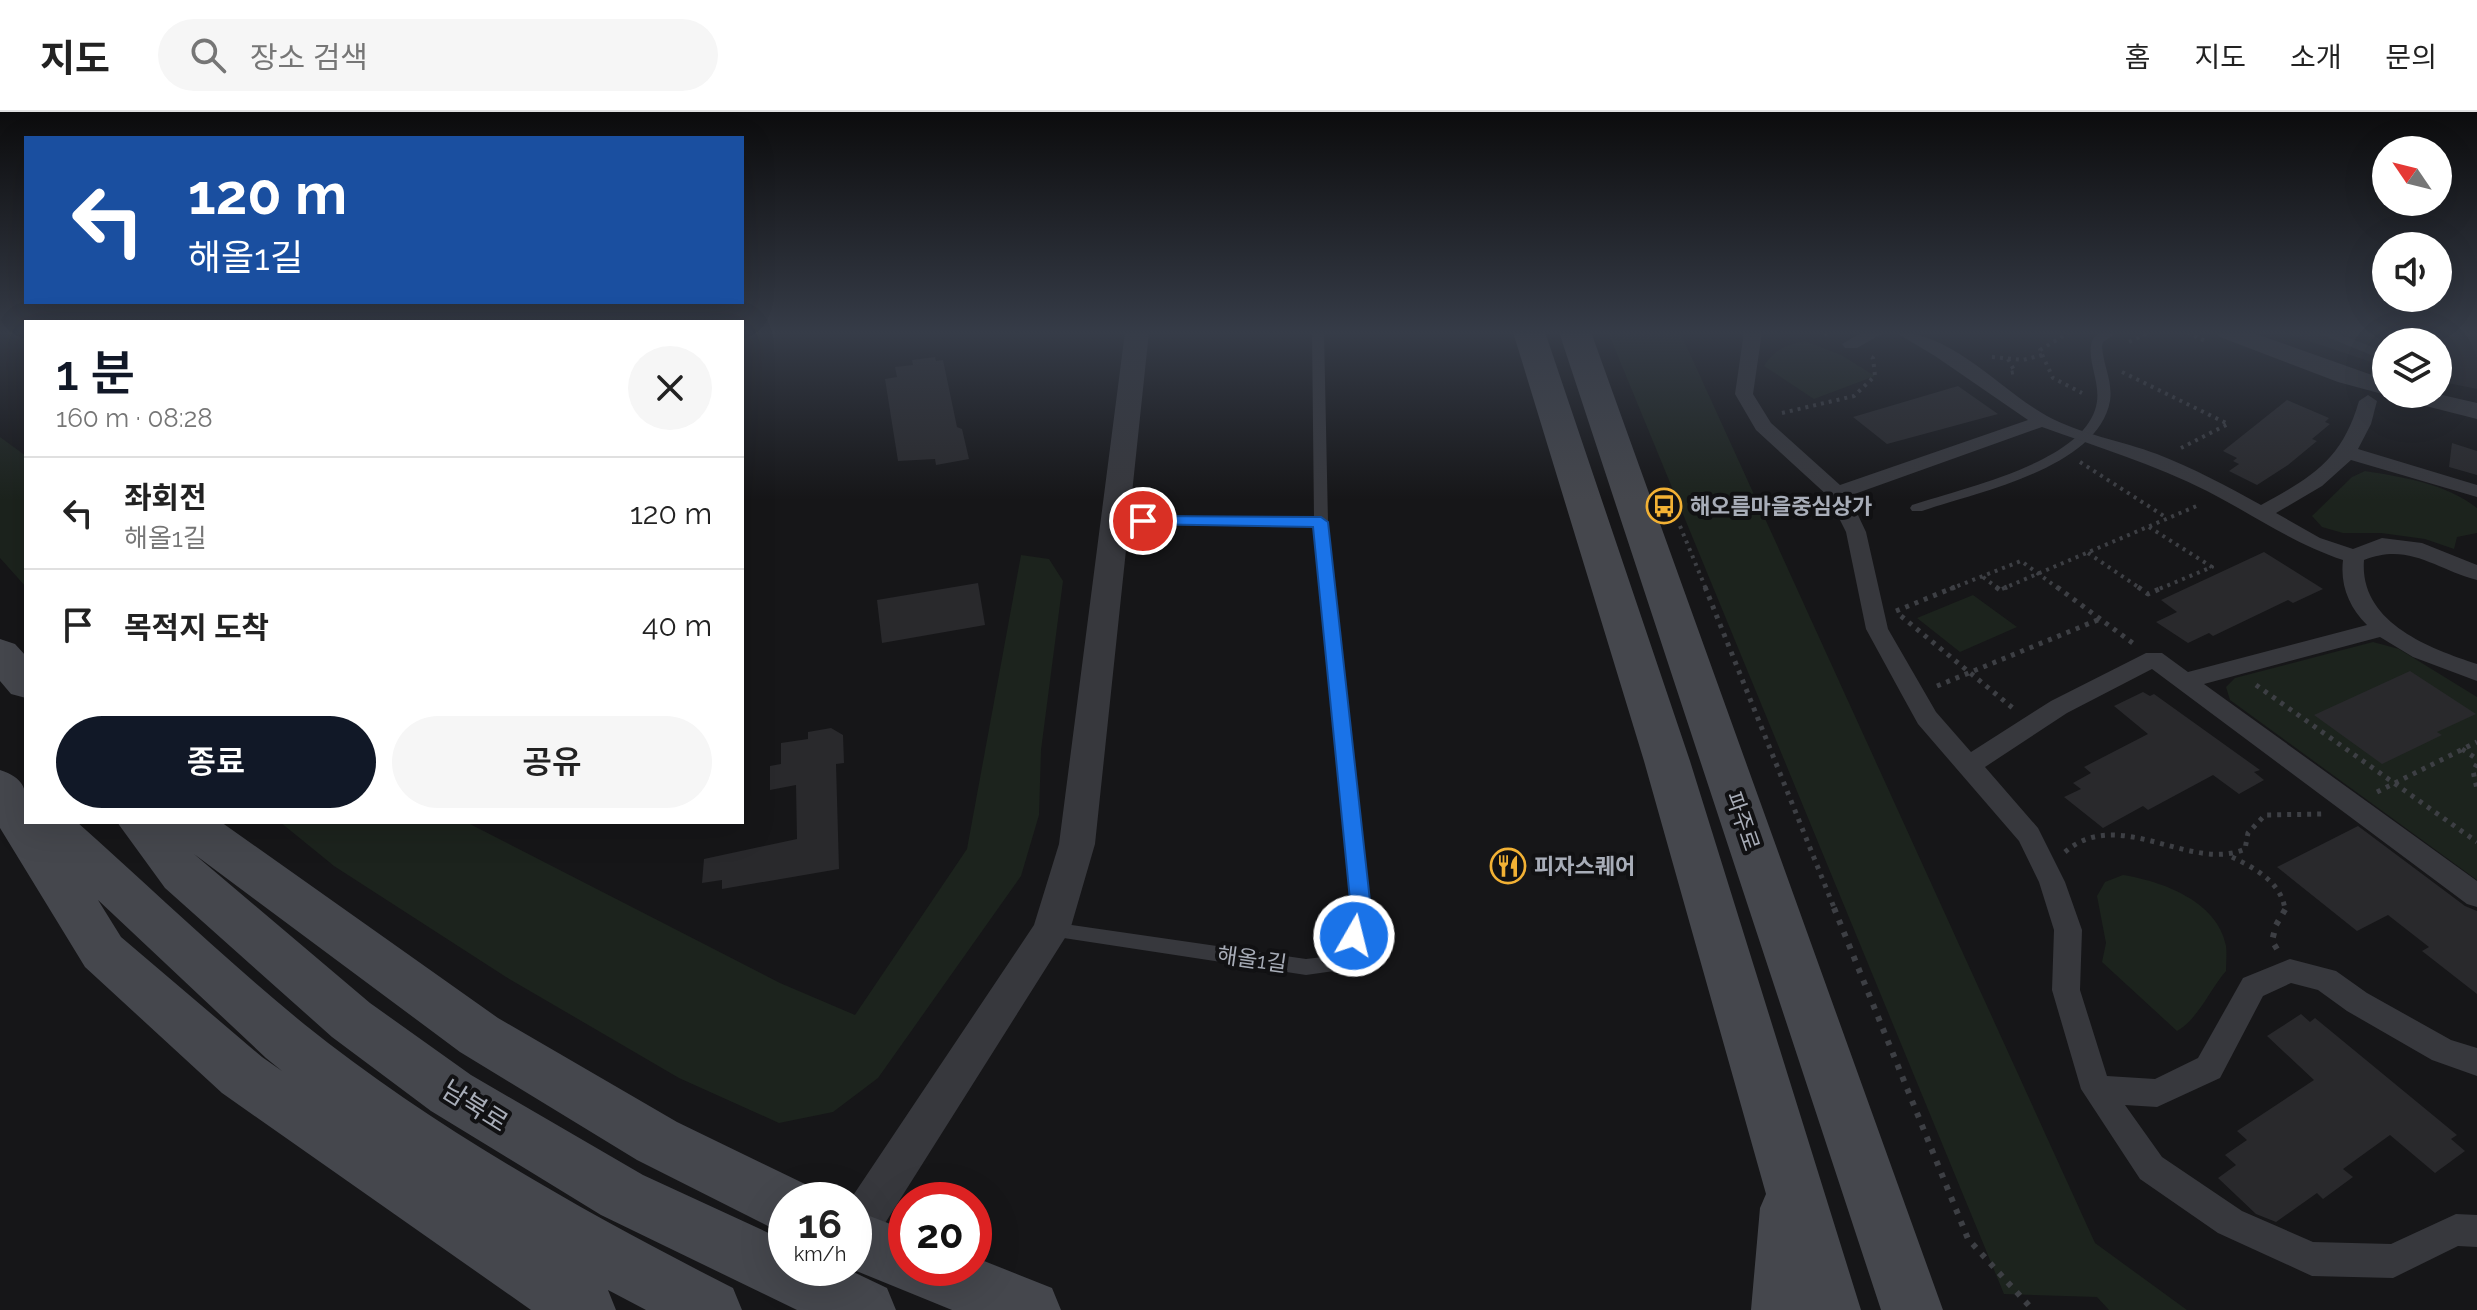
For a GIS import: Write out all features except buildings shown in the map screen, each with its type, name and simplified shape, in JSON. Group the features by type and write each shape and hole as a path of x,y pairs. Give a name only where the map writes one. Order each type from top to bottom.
{"main road":[{"path":"1547,388 1667,761 1830,1310"},
{"name":"파주로","path":"1594,388 1912,1310"},
{"path":"0,654 24,681"},
{"path":"0,781 24,803"},
{"path":"0,788 103,952 242,1075 411,1194 585,1310"},
{"path":"47,824 285,1041 387,1118 587,1246 711,1310"},
{"name":"남북로","path":"143,824 182,874 351,1020 451,1093 622,1195 865,1310"},
{"path":"189,824 479,1035 657,1141 768,1197"},
{"path":"1782,1310 1792,1182"},
{"path":"1889,1244 1942,1310"},
{"path":"969,1286 1030,1310"}],"street":[{"path":"872,1204 1051,930 1077,844 1130,388"},
{"path":"1745,388 1744,394 1761,423 1837,493 1856,532 1877,629 1927,718 2029,835 2045,867 2068,930 2066,990 2096,1089 2151,1168 2230,1222 2312,1259 2393,1261 2456,1230 2477,1231"},
{"path":"1994,388 2042,421 2157,461 2226,493 2313,543 2354,556 2382,545 2422,550 2477,573"},
{"path":"2260,514 2315,482 2349,453 2363,430 2372,403"},
{"path":"2452,405 2477,411"},
{"path":"1837,493 2042,421"},
{"path":"2349,453 2477,491"},
{"path":"2354,556 2353,581 2362,603 2384,628 2431,658 2477,673"},
{"path":"2184,681 2384,628"},
{"path":"1970,765 2030,722 2102,680 2154,659 2477,896"},
{"path":"2096,1089 2157,1093 2209,1068 2253,987 2290,971 2326,980 2357,1002 2443,1051 2477,1062"}],"lane":[{"name":"해올1길","path":"1051,930 1306,967 1348,962 1361,910 1321,522 1319,388"},
{"path":"1917,508 2049,462 2103,404 2104,388"},
{"path":"1114,520 1321,522"}],"path":[{"path":"1761,423 1781,413 1854,396 1862,388"},
{"path":"2071,388 2086,396 2087,406 2079,433"},
{"path":"2112,483 2228,424 2155,388"},
{"path":"1982,576 2000,590 2226,493"},
{"path":"1679,523 1968,1239 2033,1310"},
{"path":"2087,553 2148,594 2212,567 2148,527"},
{"path":"1896,611 2021,561 2154,659"},
{"path":"1870,590 2030,722"},
{"path":"1914,695 2100,619"},
{"path":"2232,668 2477,842"},
{"path":"2232,857 2245,849 2248,833 2265,815 2316,816 2341,811 2477,742"},
{"path":"2462,749 2477,762 2473,771 2477,789"},
{"path":"2045,867 2081,840 2114,837 2165,842 2212,855 2232,857 2260,870 2282,894 2286,908 2276,925 2272,941 2290,971"}],"shaded area":[{"path":"1631,388 1705,388 2095,1243 2187,1310 2109,1310 2097,1297 2004,1294"},
{"path":"1797,388 1843,388 1814,399"},
{"path":"0,437 24,455 24,585 0,558"},
{"path":"2365,471 2424,483 2465,500 2477,508 2477,533 2457,537 2454,549 2425,539 2381,533 2343,533 2322,527 2312,516 2352,477"},
{"path":"1021,555 1049,559 1063,581 1041,750 1039,815 1021,876 878,1078 833,1112 779,1123 679,1078 506,977 334,866 282,824 470,824 780,983 855,1015 967,849"},
{"path":"1973,595 2017,627 1960,652 1917,618"},
{"path":"2373,642 2399,649 2477,697 2477,880 2230,700 2226,687 2235,678"},
{"path":"2123,875 2154,882 2186,896 2200,905 2221,930 2226,946 2226,971 2197,1012 2177,1031 2102,962 2106,943 2097,896 2105,882"}],"place":[{"name":"해오름마을중심상가","path":"1664,506"},
{"name":"피자스퀘어","path":"1508,866"}],"route":[{"path":"1143,521 1321,522 1361,910 1354,936"}]}
